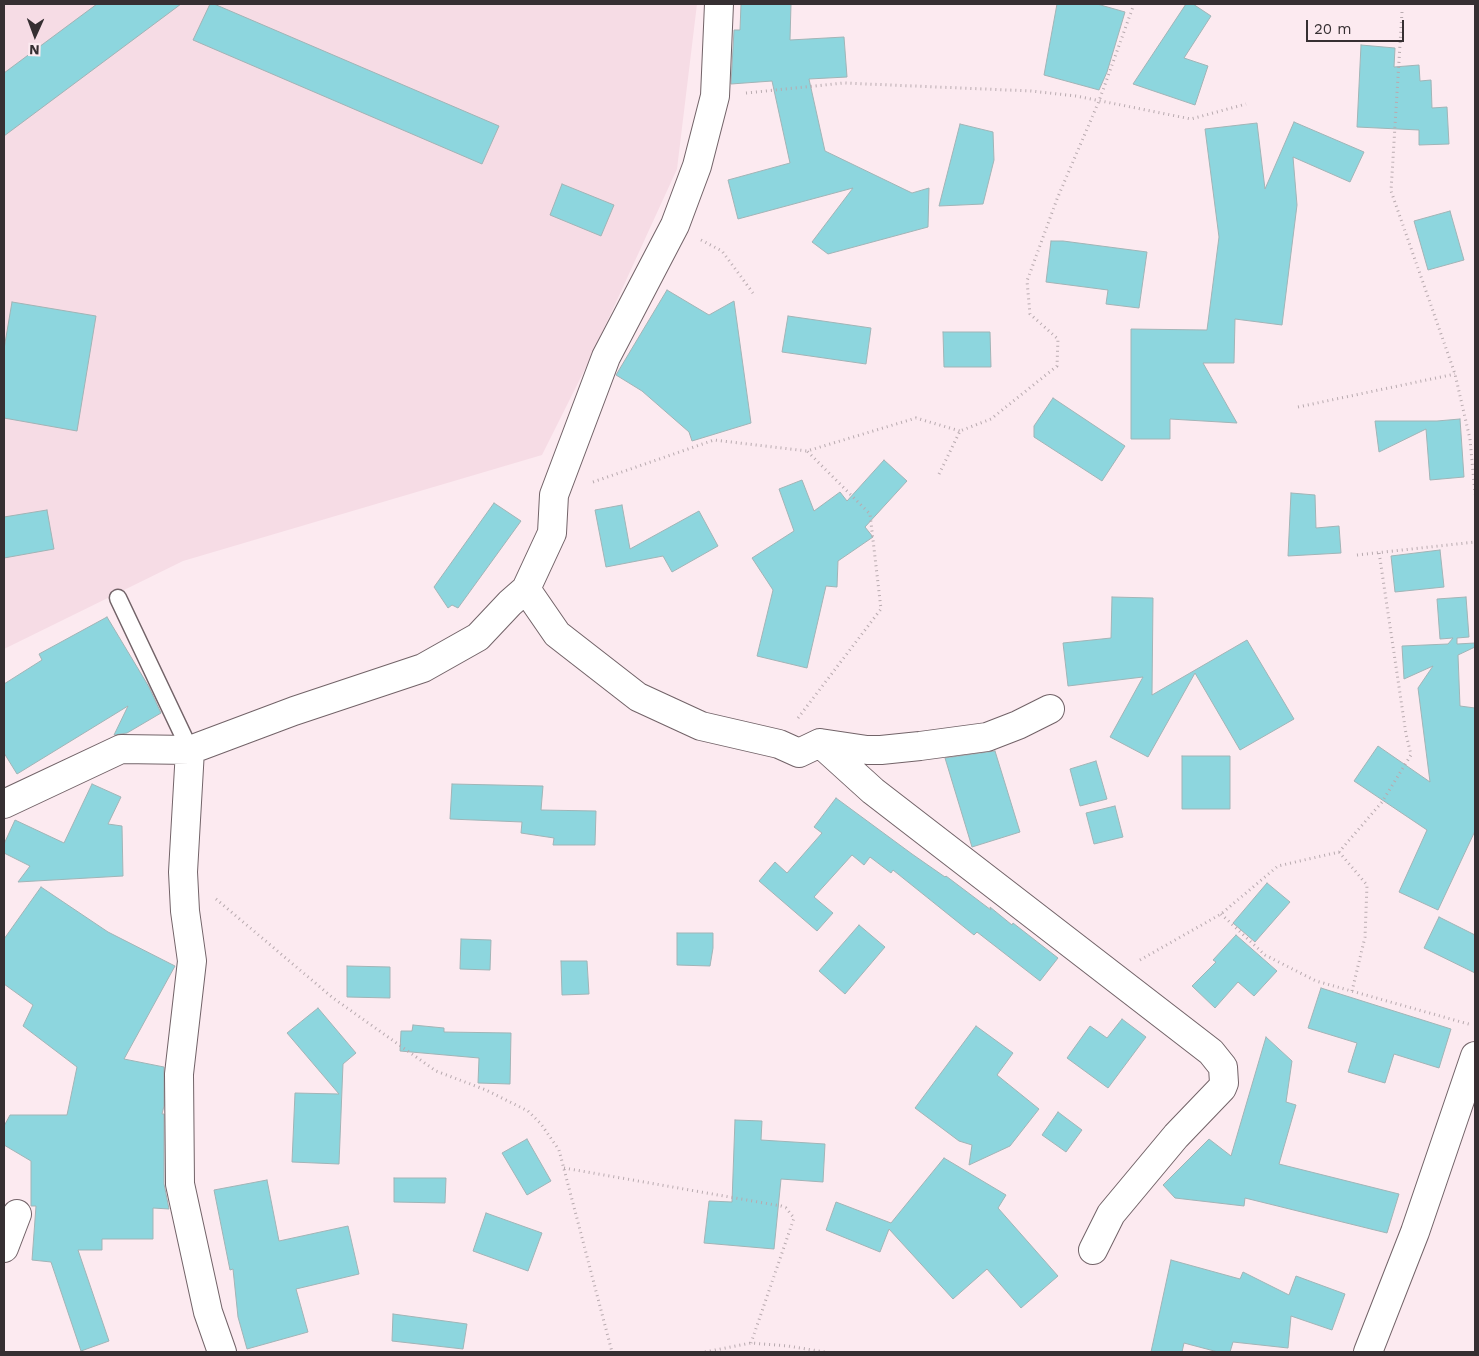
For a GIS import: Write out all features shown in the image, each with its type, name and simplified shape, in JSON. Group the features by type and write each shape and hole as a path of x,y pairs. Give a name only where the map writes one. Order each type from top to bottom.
{"street":[{"path":"4,804 121,749 190,750 294,710 423,668 478,637 526,589 552,533 554,495 606,357 675,225 697,166 715,96 719,4"},
{"path":"526,589 557,634 638,696 701,726 779,744 799,752 820,743 867,750 881,750 987,737 1018,726 1050,709"},
{"path":"820,743 874,791 1211,1052 1223,1067 1224,1082 1222,1088 1176,1136 1110,1214 1094,1250"},
{"path":"190,750 183,872 185,911 192,961 180,1074 180,1184 208,1312 222,1352"},
{"path":"1368,1352 1415,1232 1475,1056"},
{"path":"4,1248 17,1214"}],"lane":[{"path":"118,598 190,750"}],"path":[{"path":"554,495 714,440 806,451 916,418 960,430 992,419 1058,366 1058,339 1030,314 1027,281 1057,199 1099,101 1134,4"},
{"path":"1402,12 1391,190 1455,374 1470,439 1475,494"},
{"path":"715,96 844,83 1031,91 1076,96 1191,119 1246,104"},
{"path":"675,225 722,251 753,293"},
{"path":"1298,407 1455,374"},
{"path":"939,474 960,430"},
{"path":"779,744 881,609 870,514 806,451"},
{"path":"1357,555 1475,542"},
{"path":"1113,976 1221,914 1278,866 1339,852 1382,802 1411,756 1406,734 1380,552"},
{"path":"1339,852 1367,885 1366,937 1352,991"},
{"path":"183,872 333,998 436,1071 486,1090 528,1111 541,1124 559,1150 612,1352"},
{"path":"1221,914 1265,955 1316,981 1475,1026"},
{"path":"564,1168 786,1208 794,1218 751,1343"},
{"path":"704,1352 751,1343 788,1346 824,1352"}],"shaded area":[{"path":"4,4 697,4 677,169 590,359 542,455 183,561 4,649"}],"building":[{"path":"97,4 181,4 4,136 4,73"},
{"path":"210,4 214,4 499,126 482,164 193,40"},
{"path":"741,4 791,4 790,40 844,37 847,77 809,79 825,151 912,193 929,188 928,227 828,254 812,242 853,188 738,219 728,180 790,163 772,81 731,84 734,30 740,30"},
{"path":"1057,4 1097,4 1125,12 1107,72 1099,90 1044,75"},
{"path":"1186,4 1193,4 1211,16 1184,58 1208,66 1195,105 1133,84"},
{"path":"1361,45 1395,48 1394,67 1419,65 1420,81 1431,80 1432,108 1447,107 1449,144 1419,145 1419,130 1357,127"},
{"path":"1294,122 1364,152 1350,182 1293,157 1297,205 1282,325 1235,319 1234,363 1203,363 1237,423 1170,419 1170,439 1131,439 1131,329 1207,330 1219,237 1205,129 1257,123 1265,189"},
{"path":"960,124 993,132 994,160 983,204 939,206"},
{"path":"562,184 614,205 601,236 550,215"},
{"path":"1450,211 1464,260 1428,270 1414,221"},
{"path":"1051,241 1147,252 1139,308 1106,304 1108,290 1046,282"},
{"path":"667,290 709,315 734,301 751,423 692,441 689,432 642,391 616,375"},
{"path":"12,302 96,316 77,431 4,418 4,349"},
{"path":"788,316 871,328 866,364 782,352"},
{"path":"943,332 990,332 991,367 944,367"},
{"path":"1053,398 1125,446 1102,481 1034,437 1034,426"},
{"path":"1460,419 1464,477 1430,480 1426,429 1379,452 1375,421"},
{"path":"884,460 907,481 865,527 873,537 838,561 837,587 826,586 807,668 757,656 773,590 752,558 794,531 779,489 802,480 814,511 840,492 847,501"},
{"path":"1291,493 1315,495 1316,528 1339,526 1341,553 1288,556"},
{"path":"494,503 521,521 458,608 452,605 448,608 434,587"},
{"path":"622,505 630,549 699,511 718,546 672,572 663,556 606,567 595,510"},
{"path":"47,510 54,549 4,558 4,517"},
{"path":"1440,550 1444,587 1395,592 1391,556"},
{"path":"1112,597 1153,598 1152,695 1247,640 1294,719 1240,750 1195,673 1148,757 1110,737 1143,677 1068,686 1063,643 1111,638"},
{"path":"1466,597 1469,637 1457,638 1457,644 1475,643 1475,647 1458,655 1460,706 1475,708 1475,831 1438,910 1399,892 1427,830 1354,781 1378,746 1430,782 1418,688 1433,666 1404,679 1402,646 1448,644 1453,638 1440,639 1437,599"},
{"path":"107,617 149,687 161,713 127,733 114,735 128,706 17,774 4,753 4,684 42,660 39,654"},
{"path":"995,751 1020,832 972,847 945,758"},
{"path":"1182,756 1230,756 1230,809 1182,809"},
{"path":"1096,761 1107,799 1080,806 1070,769"},
{"path":"92,784 121,797 108,824 122,826 123,876 18,882 30,866 4,853 4,844 15,820 64,843"},
{"path":"452,784 543,786 541,810 596,811 595,845 553,845 554,838 521,833 522,822 450,819"},
{"path":"836,798 991,910 990,907 1012,925 1013,923 1058,958 1040,981 977,932 974,935 893,870 891,873 870,857 864,865 852,855 814,897 833,913 817,931 759,881 775,862 787,873 822,833 814,827"},
{"path":"1115,806 1123,837 1094,844 1086,813"},
{"path":"1267,883 1290,902 1255,942 1233,923"},
{"path":"41,887 108,932 175,966 124,1059 164,1067 164,1106 162,1114 164,1114 164,1184 169,1209 153,1208 153,1239 102,1239 102,1250 78,1250 109,1341 81,1351 51,1262 32,1260 36,1206 31,1206 31,1161 4,1145 4,1126 10,1115 67,1115 77,1067 23,1026 33,1005 4,984 4,939"},
{"path":"1439,917 1475,935 1475,973 1424,948"},
{"path":"859,925 885,947 845,994 819,971"},
{"path":"677,933 713,933 710,966 677,965"},
{"path":"1236,935 1277,971 1254,996 1238,982 1215,1008 1192,986 1216,962 1213,960"},
{"path":"461,939 491,940 490,970 460,969"},
{"path":"561,961 587,961 589,994 562,995"},
{"path":"347,966 390,967 390,998 347,997"},
{"path":"1321,988 1451,1029 1439,1068 1394,1054 1385,1083 1348,1072 1357,1043 1308,1028"},
{"path":"318,1008 356,1053 343,1064 339,1164 292,1162 295,1093 339,1094 287,1033"},
{"path":"1122,1019 1146,1037 1108,1088 1067,1058 1090,1026 1107,1038"},
{"path":"413,1025 444,1028 444,1032 511,1033 510,1084 478,1083 479,1058 400,1051 401,1031 412,1031"},
{"path":"976,1026 1013,1053 997,1075 1039,1109 1010,1146 969,1165 972,1145 959,1141 915,1108"},
{"path":"1266,1037 1292,1061 1286,1102 1296,1105 1279,1164 1399,1194 1387,1233 1245,1198 1244,1206 1175,1198 1163,1185 1209,1139 1231,1156"},
{"path":"1058,1112 1082,1130 1066,1152 1042,1135"},
{"path":"735,1120 762,1121 761,1140 825,1144 823,1182 781,1179 774,1249 704,1243 709,1201 732,1202"},
{"path":"527,1139 551,1181 527,1195 502,1153"},
{"path":"944,1158 1006,1195 998,1208 1058,1276 1021,1308 987,1269 953,1299 889,1229 880,1252 826,1230 836,1202 891,1223"},
{"path":"394,1178 446,1178 445,1203 394,1202"},
{"path":"267,1180 279,1241 348,1226 359,1274 296,1289 308,1332 247,1349 238,1317 233,1269 230,1270 214,1190"},
{"path":"486,1213 542,1233 528,1271 473,1251"},
{"path":"1171,1260 1240,1279 1243,1272 1289,1295 1296,1276 1345,1294 1332,1330 1291,1316 1288,1348 1233,1342 1230,1352 1218,1352 1184,1343 1182,1352 1151,1352"},
{"path":"393,1314 467,1324 463,1349 392,1341"}]}
